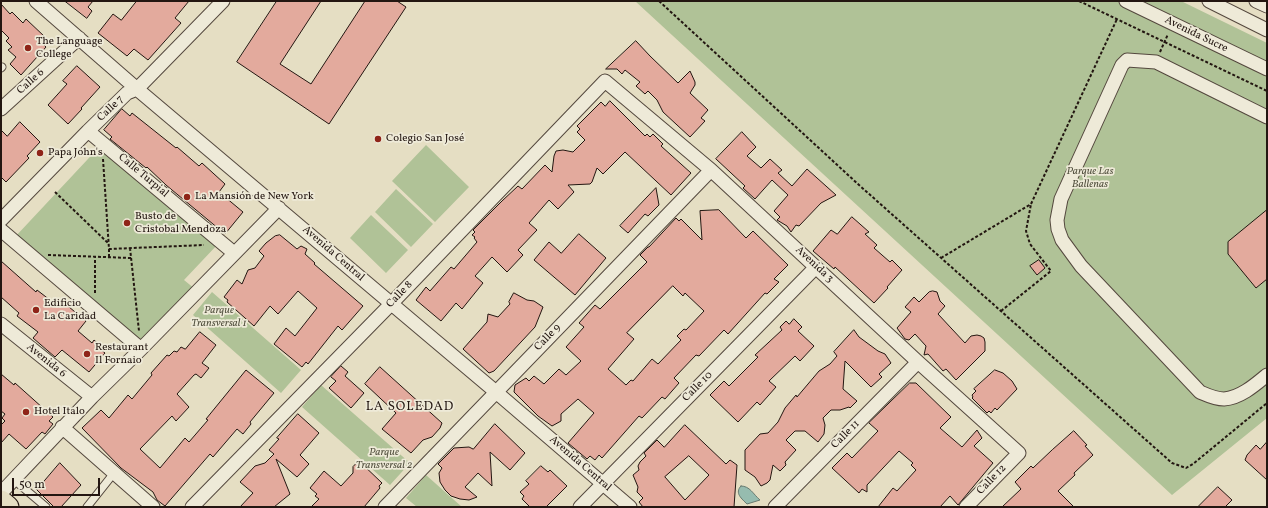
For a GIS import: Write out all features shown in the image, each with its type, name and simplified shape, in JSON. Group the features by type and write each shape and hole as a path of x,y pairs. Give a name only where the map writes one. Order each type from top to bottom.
{"main road":[{"path":"1,501 8,507"}],"street":[{"name":"Avenida Central","path":"36,1 137,89 630,507"},
{"name":"Calle 7","path":"1,220 88,131 127,93 137,89 223,1"},
{"name":"Avenida Sucre","path":"1126,1 1267,69"},
{"path":"1209,1 1267,30"},
{"path":"1256,1 1267,6"},
{"name":"Calle 6","path":"1,109 79,38"},
{"path":"1267,118 1156,62 1127,60 1122,65 1061,199 1057,220 1058,229 1062,240 1081,266 1200,392 1212,397 1224,399 1239,395 1254,386 1267,375"},
{"name":"Avenida 3","path":"605,81 711,170 918,362 1019,452"},
{"name":"Calle 8","path":"192,507 391,304 605,81"},
{"name":"Calle Turpial","path":"88,131 234,253"},
{"name":"Calle 9","path":"385,507 711,170"},
{"path":"1,493 62,427 141,349 279,208"},
{"path":"1,230 141,349"},
{"name":"Calle 10","path":"580,507 816,267"},
{"name":"Avenida 6","path":"1,324 92,397"},
{"name":"Calle 11","path":"775,507 918,362"},
{"path":"62,427 153,507"},
{"name":"Calle 12","path":"966,507 1019,452"}],"lane":[{"path":"86,507 114,473"},
{"path":"13,479 46,507"}],"path":[{"path":"659,1 859,185 1172,463 1186,468 1193,464 1267,403"},
{"path":"1080,1 1164,43 1267,91"},
{"path":"1001,311 1051,271 1030,244 1026,231 1031,204 1117,19"},
{"path":"1156,62 1173,24"},
{"path":"102,142 110,244 109,257"},
{"path":"55,192 110,244"},
{"path":"941,258 1031,204"},
{"path":"109,249 223,244"},
{"path":"130,248 141,349"},
{"path":"29,254 131,258"},
{"path":"95,257 95,310"}],"green space":[{"name":"Parque Las Ballenas","path":"635,1 1181,1 1267,43 1267,418 1172,495"},
{"path":"102,144 218,244 184,280 195,289 141,344 15,237"},
{"path":"426,145 469,187 435,222 392,181"},
{"path":"396,189 433,224 411,247 375,212"},
{"path":"371,215 408,250 386,273 350,238"},
{"name":"Parque Transversal 1","path":"212,292 301,370 281,393 193,315"},
{"name":"Parque Transversal 2","path":"321,385 410,463 390,485 302,407"},
{"path":"426,475 462,507 417,507 406,498"}],"water":[{"path":"741,486 747,487 760,500 747,504 741,498 738,491"}],"building":[{"path":"65,1 93,1 88,7 92,11 87,18"},
{"path":"137,1 189,1 175,18 181,23 148,60 134,49 127,56 98,33 113,14 121,20"},
{"path":"277,1 321,1 280,64 311,84 365,1 397,1 406,7 329,124 237,62"},
{"name":"The Language College","path":"1,4 10,14 12,12 23,23 26,19 45,37 40,41 46,47 21,75 10,64 16,57 8,50 12,47 6,41 9,38 1,30"},
{"path":"636,41 678,83 690,71 695,85 690,93 708,110 701,118 705,121 690,137 663,112 657,100 648,91 645,94 636,86 640,82 625,70 622,74 617,69 606,69"},
{"path":"77,66 100,87 68,124 48,105 67,84 63,81"},
{"path":"610,101 645,136 647,134 650,137 653,134 663,144 661,146 691,173 671,195 625,152 603,174 597,168 590,184 568,185 574,192 558,209 549,200 529,223 537,230 518,250 523,255 507,272 492,257 475,276 483,283 462,309 456,303 441,321 416,300 426,287 430,291 451,267 454,269 477,242 474,238 475,237 472,235 475,232 473,230 502,201 518,186 522,189 545,165 552,172 556,151 563,150 573,152 585,140 577,132 580,129 577,126 601,102 605,106"},
{"path":"122,109 130,116 132,113 176,148 177,147 199,166 202,163 225,184 219,192 243,212 225,234 166,185 147,167 146,168 110,139 112,137 104,130"},
{"path":"20,122 40,142 27,156 29,158 6,182 1,177 1,130 7,136"},
{"path":"742,132 756,147 747,156 761,168 770,159 782,170 778,173 792,186 807,169 836,195 821,203 799,226 796,225 791,232 787,226 777,220 780,217 774,211 788,195 772,180 755,199 743,188 745,186 716,159"},
{"path":"656,188 659,205 648,216 645,214 628,233 620,226"},
{"path":"719,210 746,238 753,231 788,265 774,279 779,282 767,294 765,293 728,334 724,330 699,356 696,355 674,378 679,383 665,399 662,397 642,418 639,416 602,458 599,455 595,460 590,456 587,459 568,443 594,413 578,399 561,414 561,421 552,426 538,416 514,392 515,385 526,378 529,381 534,376 544,384 559,369 566,375 581,361 566,347 584,327 579,323 595,305 600,309 647,262 640,255 676,218 679,221 681,219 702,240 700,211","holes":["673,286 683,296 685,293 704,311 686,330 684,329 677,336 681,340 658,364 652,359 633,381 631,380 626,385 608,369 634,339 627,333"]},
{"path":"1267,210 1267,279 1256,288 1228,254 1228,242"},
{"path":"852,217 869,232 865,234 877,245 874,248 890,262 892,260 902,270 874,303 835,267 834,269 813,251 831,230 837,234"},
{"path":"579,234 606,258 575,295 534,260 549,242 561,253"},
{"path":"280,235 297,249 301,246 307,249 305,254 315,263 314,264 363,306 342,330 338,326 308,364 306,362 302,367 274,344 286,328 295,336 317,308 298,291 278,314 270,306 254,326 227,302 228,300 224,297 237,280 242,284 248,270 255,268 264,256 259,251 266,243 275,236"},
{"path":"1039,260 1045,268 1037,275 1030,266"},
{"path":"1,261 36,292 37,290 59,307 63,302 86,321 78,331 92,343 94,340 102,347 100,349 105,353 89,372 62,350 55,357 33,338 38,332 17,316 19,313 1,297"},
{"path":"929,292 937,292 940,301 945,306 938,314 965,343 971,336 977,335 984,338 985,351 956,380 946,369 943,371 928,354 924,355 926,346 915,334 909,340 905,339 897,328 911,312 905,307 914,297 919,302"},
{"path":"514,293 527,300 534,301 543,307 535,327 494,371 489,373 463,349 487,322 488,314 498,317 510,304 509,302"},
{"path":"794,319 802,327 798,331 814,346 800,361 795,356 769,381 776,387 760,405 757,402 738,422 710,395 724,381 729,386 758,357 755,355 782,330 780,327 786,321 789,324"},
{"path":"854,330 859,337 878,351 885,354 891,363 879,374 882,377 871,387 845,361 843,389 857,401 850,408 831,410 823,418 825,425 824,434 818,442 805,431 795,431 786,440 796,450 785,462 786,465 780,471 773,465 770,480 761,486 755,477 745,470 745,450 760,434 768,433 778,422 785,408 796,395 797,397 819,371 830,364 837,356 834,352"},
{"path":"200,332 216,345 202,363 209,368 201,378 196,374 194,375 177,394 189,407 176,421 172,416 140,449 160,468 185,438 189,442 208,420 206,419 246,370 274,393 250,422 251,424 243,434 237,429 213,457 210,454 165,506 157,500 153,492 121,468 82,428 101,410 109,418 128,395 132,399 152,375 151,373 167,355 169,356 174,351 177,352 181,347 185,349"},
{"path":"341,366 348,372 345,376 364,393 351,408 329,388 336,381 331,377"},
{"path":"380,367 442,423 440,428 432,437 423,440 411,453 382,429 396,413 365,384"},
{"path":"995,370 1003,373 1012,381 1017,389 997,410 995,408 991,413 989,411 987,413 972,398 972,395 976,391 974,389"},
{"name":"Hotel Italo","path":"1,374 14,385 15,383 53,417 49,421 53,424 45,434 42,432 26,449 9,434 1,443 1,425 5,421 2,418 5,414 1,411"},
{"path":"910,383 916,383 951,417 940,428 962,447 977,430 982,438 974,446 993,463 958,505 950,496 940,507 878,507 893,488 897,491 916,470 911,465 913,463 899,451 867,485 867,492 862,489 859,493 832,468 847,453 852,458 878,431 869,423"},
{"path":"298,414 319,433 300,455 309,464 297,477 276,459 290,494 274,507 240,507 253,493 240,482 255,466 265,463 274,454 269,450 279,439 277,438"},
{"path":"495,424 525,453 510,470 490,452 492,486 478,473 465,487 477,497 469,500 451,496 440,482 439,473 442,468 438,464 454,448 469,447 473,449"},
{"path":"685,425 726,464 730,460 737,465 734,507 643,507 639,502 643,498 637,492 638,487 633,475 639,470 638,466 640,462 646,456 644,453 657,440 664,447","holes":["689,456 709,475 685,500 665,477"]},
{"path":"1074,431 1087,445 1085,446 1093,455 1058,491 1074,507 1002,507 1021,489 1015,482 1031,466 1033,468"},
{"path":"1267,442 1267,480 1245,460 1247,455 1256,445 1260,449"},
{"path":"359,461 382,483 379,486 380,488 364,507 311,507 319,499 315,496 317,494 310,488 324,471 341,486 353,473 353,467"},
{"path":"60,463 81,485 61,507 54,507 37,490"},
{"path":"541,466 548,472 550,470 567,486 546,507 530,507 522,499 524,496 520,492 529,484 526,481"},
{"path":"1218,487 1232,500 1225,507 1198,507"}],"place":[{"name":"The Language College","path":"28,48"},
{"name":"Colegio San José","path":"378,139"},
{"name":"Papa John's","path":"40,153"},
{"name":"La Mansión de New York","path":"187,197"},
{"name":"Busto de Cristobal Mendoza","path":"127,223"},
{"name":"Edificio La Caridad","path":"36,310"},
{"name":"Restaurant Il Fornaio","path":"87,354"},
{"name":"Hotel Italo","path":"26,412"}],"district":[{"name":"LA SOLEDAD","path":"410,408"}]}
